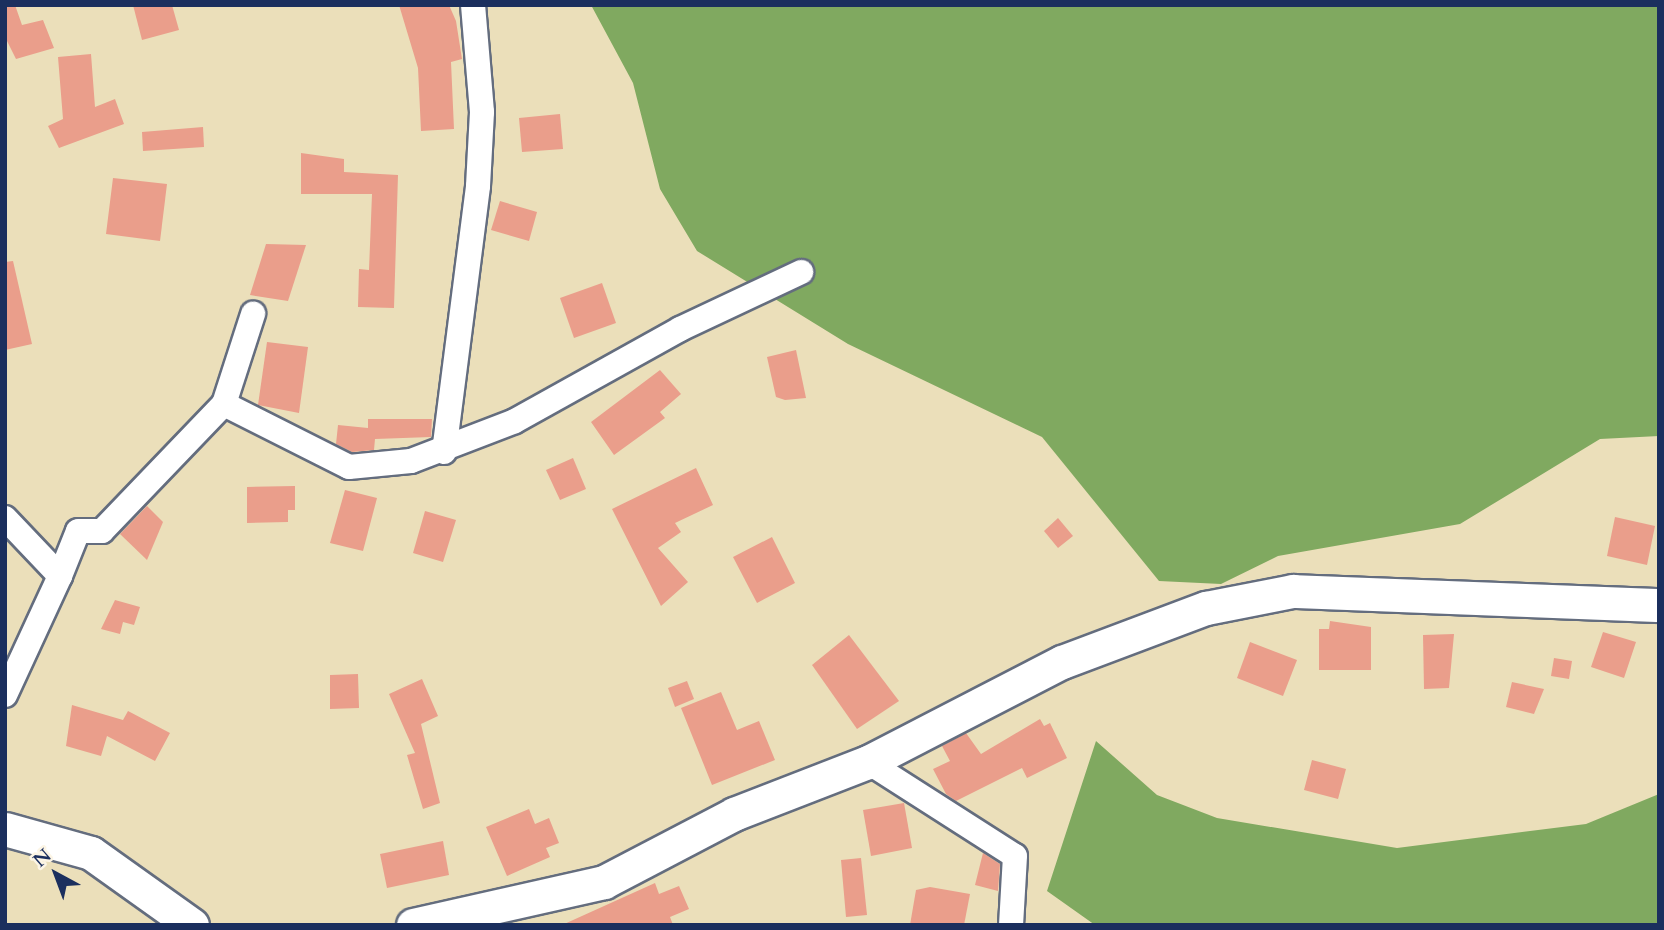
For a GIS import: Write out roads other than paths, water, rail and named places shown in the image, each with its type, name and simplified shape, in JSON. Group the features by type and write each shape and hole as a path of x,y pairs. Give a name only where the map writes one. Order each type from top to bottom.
{"street":[{"path":"443,452 478,186 482,111 473,5"},
{"path":"224,404 348,467 443,452 801,272"},
{"path":"5,695 78,531 103,531 224,404 253,314"},
{"path":"5,518 60,576"},
{"path":"413,925 581,891 734,814 868,762 1062,662 1251,596 1420,592 1659,605"},
{"path":"868,762 1014,856 1011,925"},
{"path":"5,829 91,853 192,925"}]}
